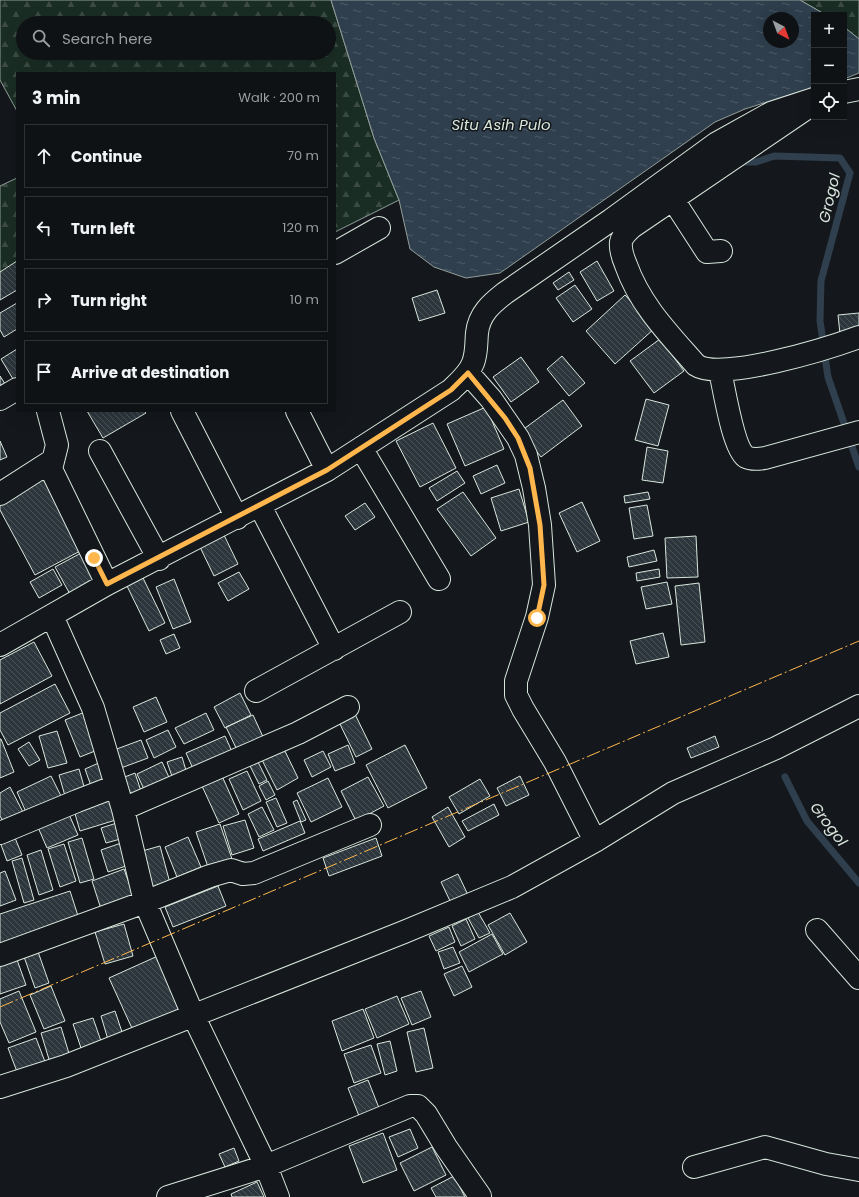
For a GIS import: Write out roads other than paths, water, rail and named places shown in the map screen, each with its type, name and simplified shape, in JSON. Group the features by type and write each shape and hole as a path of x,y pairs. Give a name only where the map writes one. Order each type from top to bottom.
{"street":[{"path":"847,91 859,89"},
{"path":"0,645 107,584 159,559 327,470 451,390 468,373 475,357 480,321 491,304 611,220 717,142 771,113 811,100"},
{"path":"811,106 672,198 632,227 623,236 621,241 621,252 639,294 655,319 696,365 707,371 720,371 780,361 828,348 859,337"},
{"path":"672,198 707,252 721,251"},
{"path":"336,252 379,228"},
{"path":"720,371 736,442 745,456 752,459 765,458 859,432"},
{"path":"468,373 492,399 518,438 526,455 534,488 540,525 544,585 537,618 516,681 516,695 555,762 595,841"},
{"path":"0,399 16,390"},
{"path":"48,412 57,445 51,469 107,584"},
{"path":"183,412 237,518"},
{"path":"297,412 327,470"},
{"path":"361,448 439,579"},
{"path":"100,451 159,559"},
{"path":"0,494 53,460"},
{"path":"260,506 334,649"},
{"path":"256,691 400,612"},
{"path":"52,616 93,708 123,809 145,902 193,1015 266,1166 278,1197"},
{"path":"0,1087 66,1066 512,887 595,841 673,793 776,748 859,706"},
{"path":"123,809 298,733 348,707"},
{"path":"0,833 77,800 116,786"},
{"path":"0,955 145,902 210,876 231,870 243,874 254,873 370,825"},
{"path":"818,930 859,978"},
{"path":"168,1197 266,1166 410,1106 418,1106 426,1114 446,1147 480,1196"},
{"path":"694,1167 765,1147 826,1164 859,1170"}],"water":[{"name":"Situ Asih Pulo","path":"331,0 800,0 821,12 811,12 811,88 745,109 715,122 500,273 466,278 434,267 410,249 399,200 374,138"},
{"path":"847,29 859,39 859,73 847,78"}],"waterway":[{"name":"Grogol","path":"745,162 756,162 774,156 840,158 850,173 821,281 820,321 823,341"},
{"name":"Grogol","path":"825,357 828,377 846,429"},
{"name":"Grogol","path":"850,441 859,467"},
{"name":"Grogol","path":"785,777 807,821 859,883"}]}
